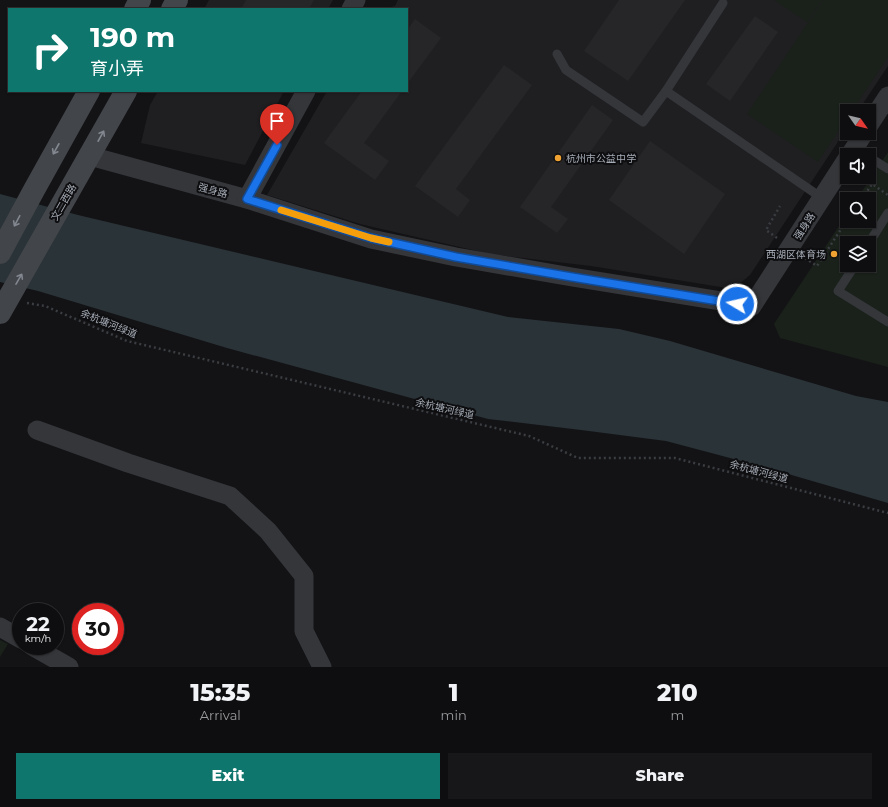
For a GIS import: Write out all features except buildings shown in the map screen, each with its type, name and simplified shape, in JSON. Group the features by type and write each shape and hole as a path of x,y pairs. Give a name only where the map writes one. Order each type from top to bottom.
{"main road":[{"path":"0,253 88,92"},
{"name":"文二西路","path":"0,313 125,92"}],"street":[{"path":"247,199 305,92"},
{"path":"876,114 888,96"},
{"name":"强身路","path":"90,156 247,199 371,238 456,257 752,306 822,198 840,174"},
{"path":"37,430 128,463 230,496 268,531 304,576 304,631 322,667"},
{"path":"0,627 12,634"},
{"path":"48,655 69,667"}],"lane":[{"path":"557,54 566,70 643,122 666,91 723,3"},
{"path":"666,91 822,198"},
{"path":"876,162 888,169"},
{"path":"873,236 888,213"},
{"path":"850,272 838,291 888,322"}],"path":[{"path":"867,192 872,184 888,195"},
{"path":"766,230 780,206"},
{"path":"817,266 842,228"},
{"name":"余杭塘河绿道","path":"22,302 45,306 127,341 529,436 578,458 675,458 888,513"}],"shaded area":[{"path":"209,0 333,0 329,8 205,8"},
{"name":"杭州市公益中学","path":"398,0 888,0 888,66 863,104 840,104 840,139 750,275 733,289 591,266 490,254 360,224 267,195 326,92 408,92 408,8 387,8 395,6"},
{"path":"774,0 822,0 807,22"},
{"path":"823,0 888,0 888,57 857,104 840,104 840,129 818,162 747,114"},
{"path":"157,92 283,92 245,165 141,143 150,105"},
{"name":"西湖区体育场","path":"888,152 888,367 780,338 774,324 840,225 840,228 876,228 876,192 862,192 867,184 876,184 876,170"},
{"path":"0,194 78,215 508,317 619,329 670,341 856,396 888,402 888,503 764,467 666,441 488,419 227,348 38,291 0,282"},
{"path":"0,640 8,644 0,657"}],"slow traffic":[{"path":"281,210 371,238 389,242"}],"place":[{"name":"杭州市公益中学","path":"558,158"},
{"name":"西湖区体育场","path":"834,254"}],"route":[{"path":"277,145 247,199 371,238 456,257 737,304"}]}
